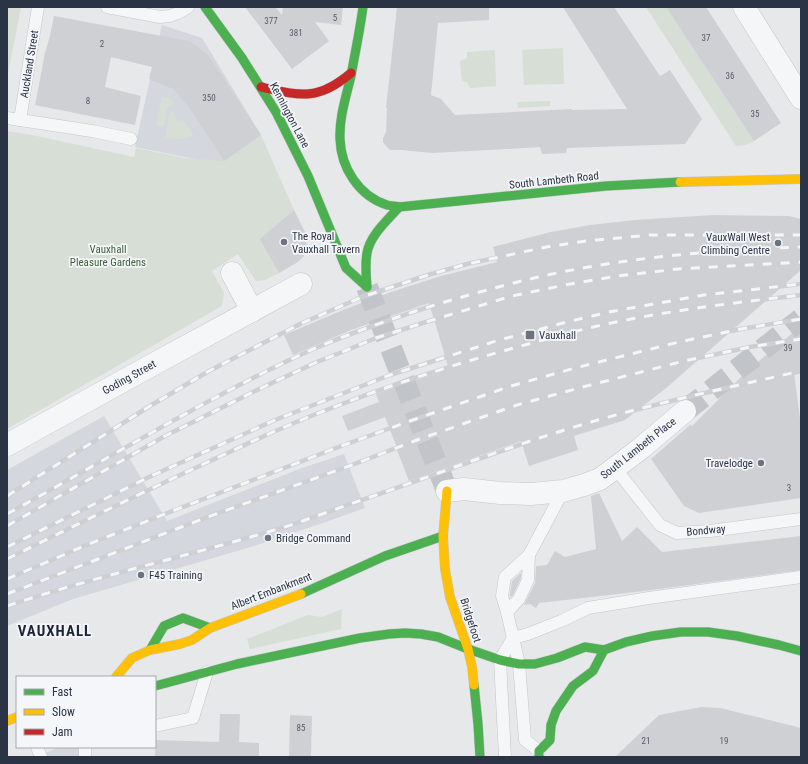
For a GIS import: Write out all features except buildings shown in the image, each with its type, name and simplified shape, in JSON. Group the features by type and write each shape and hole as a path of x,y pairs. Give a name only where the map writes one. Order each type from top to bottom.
{"main road":[{"name":"Kennington Lane","path":"205,7 242,58 276,112 298,156 346,268 367,286 367,251 376,234 399,207"},
{"path":"363,7 359,35 342,117 341,147 344,163 353,180 359,187 378,201 387,205 399,207"},
{"path":"261,87 295,95 319,93 328,90 351,73"},
{"name":"South Lambeth Road","path":"399,207 654,183 801,179"},
{"name":"Bridgefoot","path":"447,490 443,536 445,568 450,597 468,649 475,690 480,757"},
{"name":"Albert Embankment","path":"117,676 132,658 150,650 192,640 210,628 300,594 385,556 443,536"},
{"path":"150,650 164,626 183,618 210,628"},
{"path":"156,686 207,672 360,638 405,633 421,634 438,638 500,660 520,664 535,664 548,661 586,647 604,650 626,642 652,636 681,632 708,632 737,636 801,651"},
{"path":"539,754 550,740 551,725 556,711 562,701 574,686 593,671 604,650"}],"street":[{"path":"744,7 801,98"},
{"path":"232,273 252,311"},
{"name":"Goding Street","path":"7,445 301,284"},
{"name":"South Lambeth Place","path":"447,490 464,489 517,494 563,491 584,485 600,479 615,468 640,449 684,411"}],"lane":[{"name":"Auckland Street","path":"20,120 38,7"},
{"path":"107,7 160,17 170,16 188,7"},
{"path":"7,118 92,131 131,139"},
{"name":"Bondway","path":"615,468 660,525 677,533 710,531 801,519"},
{"path":"539,754 525,740 520,664 502,596 505,577 529,555 563,491"},
{"path":"507,612 519,599 528,580 529,555"},
{"path":"505,757 500,660 513,638 588,608 801,577"},
{"path":"156,726 193,718 207,672"}],"shaded area":[{"path":"162,25 202,38 261,135 225,165 135,147"},
{"path":"104,416 167,521 302,468 344,454 365,508 254,546 73,599 7,626 7,470"},
{"path":"58,748 80,748 80,757 35,757"}],"green space":[{"path":"7,7 21,7 7,79"},
{"path":"646,7 666,7 754,141 746,145 736,146"},
{"path":"563,48 564,84 524,85 522,50"},
{"path":"495,50 496,86 470,88 467,82 462,81 460,61 467,58 467,52"},
{"path":"162,96 171,98 174,104 167,108 164,126 156,125"},
{"path":"550,101 550,106 518,108 517,102"},
{"path":"172,111 178,122 183,119 194,136 183,139 165,138 169,114"},
{"name":"Vauxhall Pleasure Gardens","path":"7,131 134,157 136,148 185,158 224,161 261,135 294,210 261,239 279,273 265,280 256,281 238,254 212,271 224,293 222,306 7,429"},
{"path":"342,609 341,629 250,649 247,639 308,615 322,617"}],"tunnel":[{"path":"367,287 447,491"},
{"path":"685,411 801,319"}],"railway":[{"path":"7,496 150,406 209,371 300,324 362,297 428,275 467,264 546,247 586,241 650,235 801,235"},
{"path":"7,514 233,388 324,344 405,315 505,285 600,265 667,256 734,250 801,247"},
{"path":"7,526 165,436 317,362 376,338 512,296 565,285 617,276 678,269 801,262"},
{"path":"7,547 149,477 275,420 390,375 496,341 609,312 704,295 801,284"},
{"path":"7,559 194,468 275,431 352,400 421,376 514,348 608,324 688,309 801,295"},
{"path":"7,579 89,544 344,445 511,386 679,342 741,329 801,319"},
{"path":"7,594 205,518 517,405 684,361 750,347 801,339"},
{"path":"7,606 77,584 220,546 291,525 560,431 669,401 801,371"}],"traffic: fast":[{"path":"205,7 242,58 276,112 308,176 346,268 367,287"},
{"path":"363,7 351,76 342,115 340,139 344,160 353,180 360,188 377,201 387,205 399,207 606,186 680,182"},
{"path":"367,287 366,261 369,246 380,228 399,207"},
{"path":"301,594 385,556 443,536"},
{"path":"150,650 164,626 183,618 210,628"},
{"path":"468,649 500,660 519,664 535,664 557,658 585,647 604,650 626,642 652,636 681,632 708,632 737,636 801,651"},
{"path":"156,686 237,664 360,638 389,634 405,633 438,637 468,649"},
{"path":"539,757 539,751 550,740 551,725 556,711 573,686 593,671 604,650"},
{"path":"474,685 480,757"}],"traffic: slow":[{"path":"680,182 801,179"},
{"path":"447,491 443,536 445,569 450,597 468,649 474,685"},
{"path":"117,676 132,658 150,650 192,640 210,628 301,594"},
{"path":"7,721 16,717"}],"traffic: jam":[{"path":"261,87 287,93 309,94 329,88 351,73"}],"place":[{"name":"The Royal Vauxhall Tavern","path":"284,242"},
{"name":"VauxWall West Climbing Centre","path":"778,243"},
{"name":"Vauxhall","path":"530,335"},
{"name":"Travelodge","path":"761,463"},
{"name":"Bridge Command","path":"268,538"},
{"name":"F45 Training","path":"141,575"}],"district":[{"name":"VAUXHALL","path":"55,631"}]}
